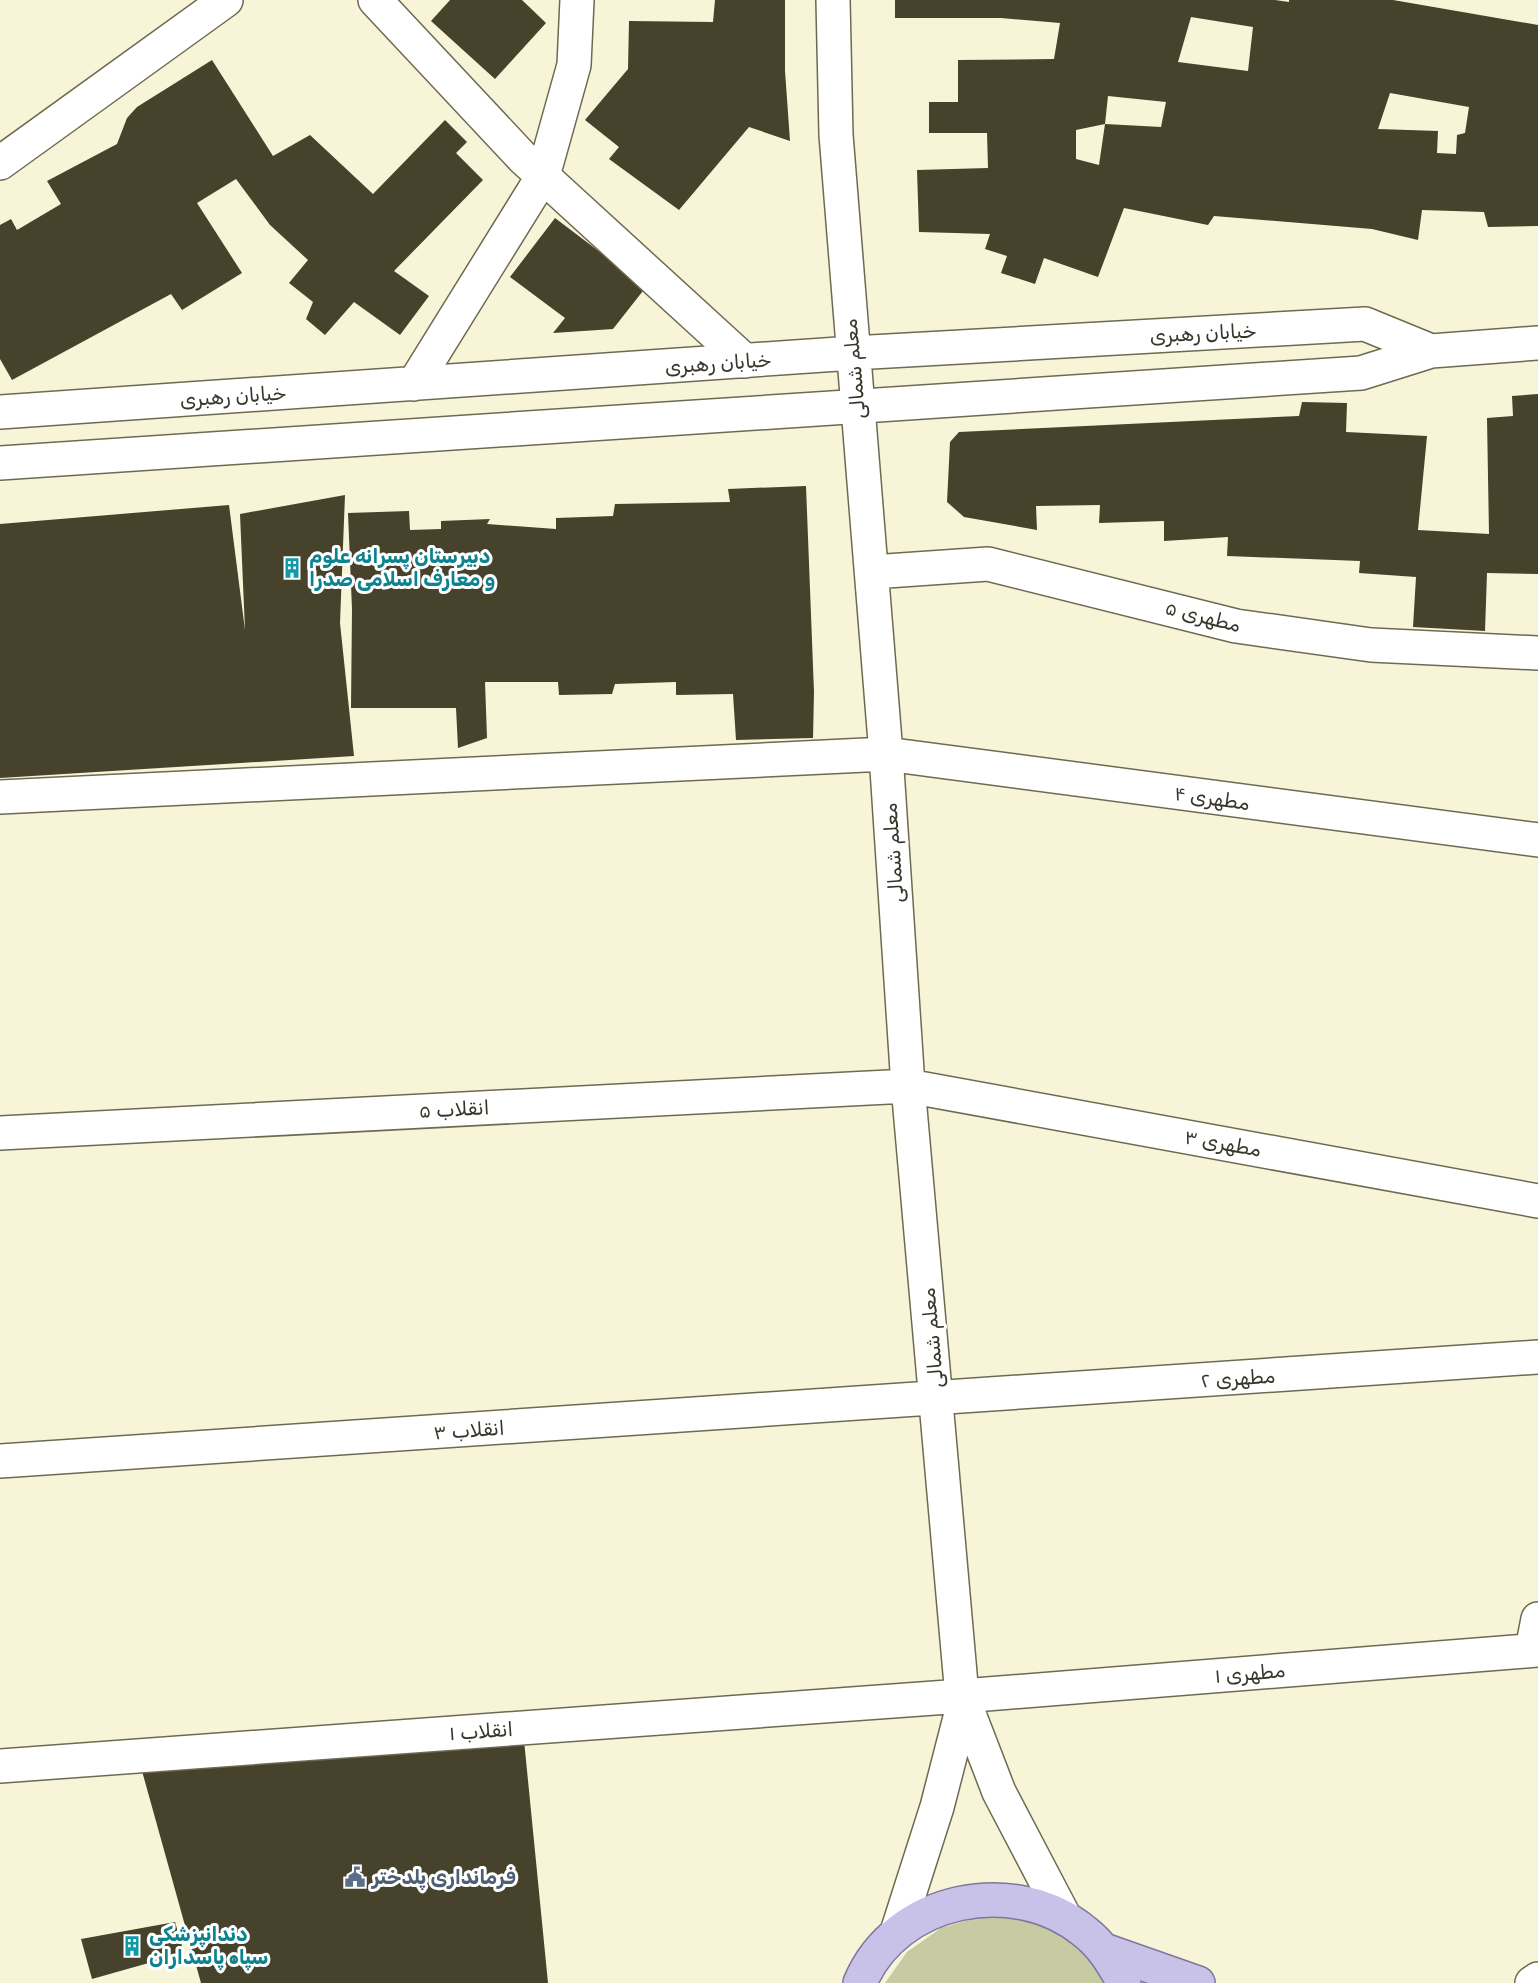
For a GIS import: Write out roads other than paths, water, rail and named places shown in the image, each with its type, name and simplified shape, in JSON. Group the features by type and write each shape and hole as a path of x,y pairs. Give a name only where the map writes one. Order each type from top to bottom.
{"main road":[{"path":"856,1979 897,1932 935,1909 978,1899 1023,1901 1065,1918 1104,1950 1124,1983"},
{"path":"1104,1950 1198,1983"}],"street":[{"path":"0,163 226,0"},
{"path":"375,0 543,176 746,361"},
{"path":"414,384 543,176 574,65 577,0"},
{"name":"معلم شمالی","path":"832,0 837,135 886,754 908,1086 962,1701"},
{"name":"خیابان رهبری","path":"0,412 853,353 1365,324 1431,351"},
{"name":"خیابان رهبری","path":"0,462 1361,373 1431,351 1538,343"},
{"name":"مطهری ۵","path":"872,572 988,564 1236,626 1371,645 1538,652"},
{"name":"مطهری ۴","path":"0,797 886,754 1538,840"},
{"name":"انقلاب ۵","path":"0,1133 908,1086"},
{"name":"مطهری ۳","path":"908,1086 1538,1201"},
{"name":"مطهری ۲","path":"937,1398 1538,1357"},
{"name":"انقلاب ۳","path":"0,1461 937,1398"},
{"name":"مطهری ۱","path":"962,1701 1536,1640"},
{"path":"962,1701 999,1792 1065,1918"},
{"path":"897,1932 937,1808 962,1701"},
{"name":"انقلاب ۱","path":"0,1766 962,1701"},
{"path":"1532,1983 1538,1979"}],"place":[{"name":"دبیرستان پسرانه علوم و معارف اسلامی صدرا","path":"292,568"},
{"name":"فرمانداری پلدختر","path":"355,1877"},
{"name":"دندانپزشکی سپاه پاسداران","path":"132,1946"}]}
